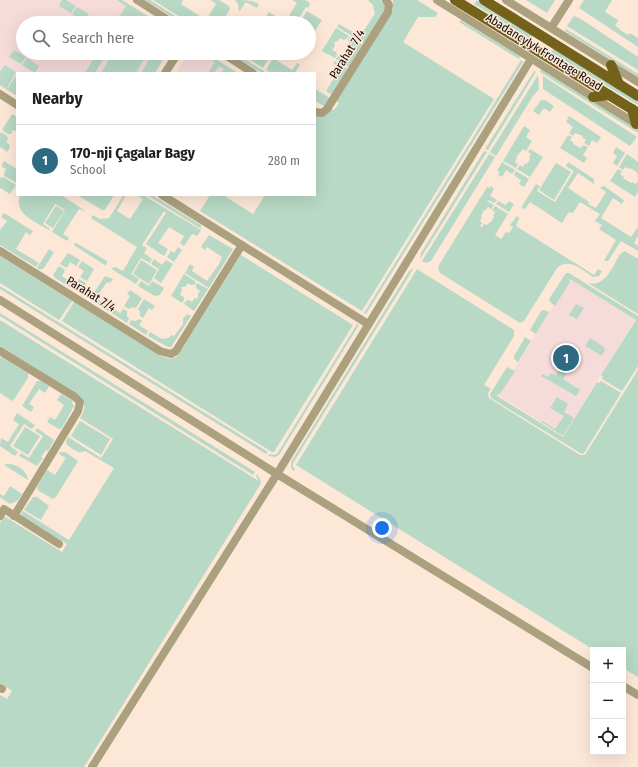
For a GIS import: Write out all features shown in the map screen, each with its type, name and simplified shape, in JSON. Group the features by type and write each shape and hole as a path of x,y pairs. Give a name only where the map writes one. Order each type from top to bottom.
{"main road":[{"path":"456,0 635,111 637,124"},
{"path":"484,0 638,96"},
{"path":"611,65 619,84"},
{"path":"593,97 609,95"}],"street":[{"path":"136,0 162,16"},
{"name":"Parahat 7/4","path":"316,112 322,113 327,109 388,12 389,5 386,0"},
{"name":"Abadancylyk Frontage Road","path":"437,0 637,124"},
{"name":"Abadancylyk Frontage Road","path":"506,0 638,82"},
{"path":"551,28 569,0"},
{"path":"92,767 277,474 531,59"},
{"path":"167,72 174,60"},
{"path":"233,60 251,72"},
{"path":"0,94 16,104"},
{"path":"164,196 368,324"},
{"name":"Parahat 7/4","path":"0,251 160,351 171,354 176,351 242,245"},
{"path":"0,300 277,474 590,666"},
{"path":"0,351 76,397 80,402 78,411 14,516"},
{"path":"1,511 14,516 59,544"},
{"path":"626,688 638,695"}],"shaded area":[{"path":"0,0 122,0 148,16 16,16 16,60 163,60 156,72 16,72 16,95 0,85"},
{"path":"184,60 217,60 236,72 177,72"},
{"path":"570,279 635,320 563,436 498,395"}],"green space":[{"path":"62,0 66,0 76,6 71,13 59,6"},
{"path":"117,0 122,0 148,16 120,16 126,6"},
{"path":"145,0 150,0 175,16 171,16"},
{"path":"153,0 183,0 181,4 200,16 179,16"},
{"path":"211,0 219,0 229,6 230,9 226,16 208,16 216,4"},
{"path":"235,0 248,0 259,4 257,8 246,2 239,12 238,4"},
{"path":"292,0 305,0 310,3 308,8 306,7 300,16 289,16 297,3"},
{"path":"368,0 380,0 385,3 385,9 364,43 337,27 339,24 360,36 375,14 373,5"},
{"path":"393,0 417,0 438,13 435,17 418,17 403,42 494,99 362,311 200,211 209,196 225,196 253,214 264,196 316,196 316,115 332,109 334,110 339,103 336,101 393,10"},
{"path":"477,0 533,35 531,39 474,4"},
{"path":"526,0 555,0 547,13"},
{"path":"584,0 612,0 605,12 618,20 615,26 620,30 628,35 630,33 638,38 638,47 579,8"},
{"path":"77,7 89,14 88,16 75,16 72,14"},
{"path":"307,11 315,16 304,16"},
{"path":"269,12 275,16 266,16"},
{"path":"316,16 322,20 316,29"},
{"path":"574,16 581,19 638,57 638,70 567,26"},
{"path":"461,20 520,56 519,59 459,22"},
{"path":"336,28 349,36 344,40 340,38 338,41 334,42 335,46 332,50 336,52 337,55 335,58 322,51"},
{"path":"566,29 638,74 638,77 565,31"},
{"path":"350,37 363,45 349,67 336,59 338,56 341,55 345,57 347,54 351,53 350,49 352,45 348,40"},
{"path":"554,48 638,101 638,105 551,52"},
{"path":"14,50 16,51 16,60 24,60 21,64 9,57"},
{"path":"26,60 30,60 39,66 36,72 33,72 22,65"},
{"path":"93,60 103,60 96,72 86,72"},
{"path":"109,60 144,60 137,72 102,72"},
{"path":"149,60 163,60 156,72 142,72"},
{"path":"212,60 217,60 236,72 222,72 224,69 219,66 215,72 209,72 215,62"},
{"path":"241,60 246,60 265,72 260,72"},
{"path":"251,60 268,60 263,68"},
{"path":"272,60 276,60 292,70 297,63 300,65 296,72 269,72 266,70"},
{"path":"521,60 523,62 366,314 364,313"},
{"path":"335,61 348,69 332,95 326,91 340,68 333,63"},
{"path":"5,65 16,72 7,88 16,76 16,95 0,85 0,72"},
{"path":"541,69 638,129 638,133 540,72"},
{"path":"534,71 536,72 488,150 485,149"},
{"path":"538,75 539,89 533,96 496,156 490,152"},
{"path":"543,76 637,137 630,146 543,89"},
{"path":"316,90 330,98 324,106 316,102"},
{"path":"541,100 545,100 554,106 550,112 544,108 539,115 533,111"},
{"path":"12,114 16,116 16,132 13,130 11,134 8,134 2,130"},
{"path":"569,116 601,137 597,143 592,140 589,146 584,143 586,140 582,137 583,136 575,133 573,136 569,133 573,127 566,122"},
{"path":"524,126 530,130 526,137 532,141 526,151 523,149 516,157 515,162 518,164 516,168 503,161"},
{"path":"1,132 7,136 8,139 6,142 10,147 7,152 0,147"},
{"path":"568,135 572,137 570,140 574,143 573,144 581,148 583,145 588,147 583,155 587,158 584,163 560,148"},
{"path":"616,147 625,153 617,166 613,163 617,156 613,153"},
{"path":"530,149 543,157 530,177 517,169 520,165 523,167 525,163 527,164 531,154 528,152"},
{"path":"484,151 487,152 420,259 421,253"},
{"path":"489,154 495,157 431,261 426,263 422,261"},
{"path":"627,154 638,162 638,175 637,172 630,168 625,167 623,170 619,167"},
{"path":"4,161 16,168 16,182 4,176 6,169 2,167"},
{"path":"502,162 515,170 512,174 506,170 502,177 498,175 500,172 497,171"},
{"path":"568,162 594,179 594,184 578,173 568,188 589,202 588,204 596,208 606,192 600,188 604,186 624,200 622,204 613,198 601,218 631,237 638,227 638,236 634,243 638,246 638,251 621,241 608,261 605,261 616,240 599,229 602,225 595,221 600,214 580,202 573,213 569,212 562,223 530,202 525,209 522,208 536,184 540,186 537,191 555,202 574,171 566,166"},
{"path":"556,163 571,172 554,200 539,190"},
{"path":"618,169 622,171 620,174 624,177 623,178 631,183 636,184 638,181 638,192 635,197 610,181"},
{"path":"516,171 529,179 524,187 519,184 521,180 514,175"},
{"path":"3,177 16,185 10,194 0,188 0,178"},
{"path":"491,186 494,189 490,196 497,200 494,203 488,200 487,201 494,205 491,209 488,207 485,211 484,210 481,216 480,221 482,223 480,226 482,227 484,224 487,225 491,222 495,212 492,210 495,206 508,214 495,235 501,239 506,232 509,233 513,227 510,225 518,216 519,219 516,226 594,275 598,269 602,271 599,276 593,277 571,264 562,265 557,268 524,321 520,323 440,273 438,268 439,265 487,187 490,188"},
{"path":"20,196 62,196 85,211 79,209 63,234 69,238 67,241 52,232 65,210 55,204 43,224 50,229 49,230 27,217 20,207"},
{"path":"79,196 113,196 105,210 102,210"},
{"path":"123,196 125,197 117,211 130,219 143,199 138,196 145,196 201,230 197,236 192,234 184,246 180,243 184,236 169,227 158,243 168,249 164,256 146,244 166,213 164,211 142,245 147,248 144,253 152,259 150,263 141,258 131,274 139,279 136,284 112,268 115,267 123,271 137,247 91,218 93,215 100,219 109,218"},
{"path":"149,196 154,196 201,225 201,229"},
{"path":"498,201 506,205 509,201 514,204 509,212 496,204"},
{"path":"56,206 64,211 53,228 45,223"},
{"path":"4,213 33,231 30,235 26,232 16,249 39,263 36,267 0,245 0,230 7,221 1,217"},
{"path":"209,235 233,249 209,288 185,273 190,264 194,267 192,271 207,281 219,264 222,257 207,247 205,250 201,247"},
{"path":"76,243 107,261 107,264 105,265 75,246 74,244"},
{"path":"178,247 182,250 174,262 167,257 171,251 174,253"},
{"path":"49,249 54,252 44,268 40,270 37,268"},
{"path":"625,251 638,259 638,314 588,283 594,284 604,279 608,275 620,254"},
{"path":"68,253 80,260 76,266 70,262 67,268 60,264"},
{"path":"241,255 353,325 274,452 62,321 74,302 159,355 171,359 176,357 182,349"},
{"path":"0,256 72,301 59,320 0,283"},
{"path":"154,259 162,265 166,260 173,264 161,283 154,278 159,269 151,264"},
{"path":"141,260 157,270 149,284 133,274"},
{"path":"82,261 94,269 87,281 80,277 84,271 78,267"},
{"path":"59,266 65,270 62,276 75,285 79,279 86,283 80,292 55,278 53,275"},
{"path":"414,268 293,463 293,467 295,469 294,471 291,468 291,462 409,271"},
{"path":"417,269 514,330 514,336 484,385 491,389 488,393 489,398 580,455 585,455 638,370 638,677 626,670 626,647 590,648 296,465"},
{"path":"566,273 569,273 638,316 638,366 622,391 602,379 603,377 601,375 636,320 570,279 570,282 555,306 549,299"},
{"path":"184,274 196,282 194,285 188,283 185,287 181,287 182,291 180,295 184,297 182,303 171,296"},
{"path":"105,276 113,279 110,283 107,282 96,298 120,313 123,309 127,311 127,316 129,319 127,323 91,300 91,297"},
{"path":"141,281 149,286 152,281 164,288 160,295 155,296 138,286"},
{"path":"197,283 208,289 194,311 184,304 186,301 189,300 192,302 194,299 198,298 200,291 196,288"},
{"path":"0,286 268,452 266,454 0,289"},
{"path":"130,290 142,298 136,308 132,307 129,309 124,306 130,296 127,294"},
{"path":"144,299 155,306 152,310 149,308 143,318 140,316 138,309"},
{"path":"576,304 584,308 577,319 569,315"},
{"path":"544,310 549,312 536,334 530,330 541,311"},
{"path":"0,313 255,472 253,475 0,316"},
{"path":"187,314 191,316 171,347 168,347 148,336 150,332 162,339 168,338 172,335 174,336 183,324 183,319"},
{"path":"139,319 142,321 139,325 148,331 146,335 129,324 131,320 135,321"},
{"path":"0,320 259,481 256,476 257,474 261,481 260,485 84,767 0,767 0,695 7,699 12,691 0,683 0,523 4,516 62,552 67,544 23,517 21,514 23,511 69,540 114,468 85,451 76,451 67,445 66,441 68,437 101,458 113,439 80,418 83,412 84,401 80,396 0,346"},
{"path":"357,324 359,325 279,455 275,457 268,456 270,454 277,454"},
{"path":"525,337 531,341 518,362 514,359 514,356"},
{"path":"590,338 604,347 605,350 602,356 585,346"},
{"path":"2,357 28,373 28,378 12,401 0,393 0,358"},
{"path":"564,361 571,365 563,379 580,390 576,396 541,376 543,374 548,377 551,373 556,375"},
{"path":"507,367 515,371 500,394 497,396 563,437 597,382 599,383 601,381 621,393 582,454 491,398 490,394"},
{"path":"37,381 41,381 49,386 45,393 39,389 29,404 34,407 31,412 22,406"},
{"path":"61,394 73,401 74,406 62,428 59,429 47,422 50,417 55,420 64,405 57,400"},
{"path":"557,397 568,404 564,412 574,418 563,436 541,422 542,421 555,429 564,416 550,408"},
{"path":"17,413 35,425 32,429 24,424 10,446 18,452 15,456 0,446 1,438 8,442 19,424 13,420"},
{"path":"80,421 110,439 101,455 71,436"},
{"path":"25,427 40,436 28,455 13,446"},
{"path":"37,428 54,440 48,451 46,450 41,457 43,458 37,466 19,456 21,453 29,458 43,436 35,431"},
{"path":"60,452 65,452 78,461 56,497 53,499 39,491 37,487 47,470 55,475 66,458 59,454"},
{"path":"4,465 17,466 23,470 26,473 28,480"},
{"path":"10,486 22,494 17,501 10,504 0,497 0,494 4,496"},
{"path":"33,497 37,497 49,506 41,520 24,510"}],"place":[{"name":"170-nji Çagalar Bagy","path":"566,358"}]}
